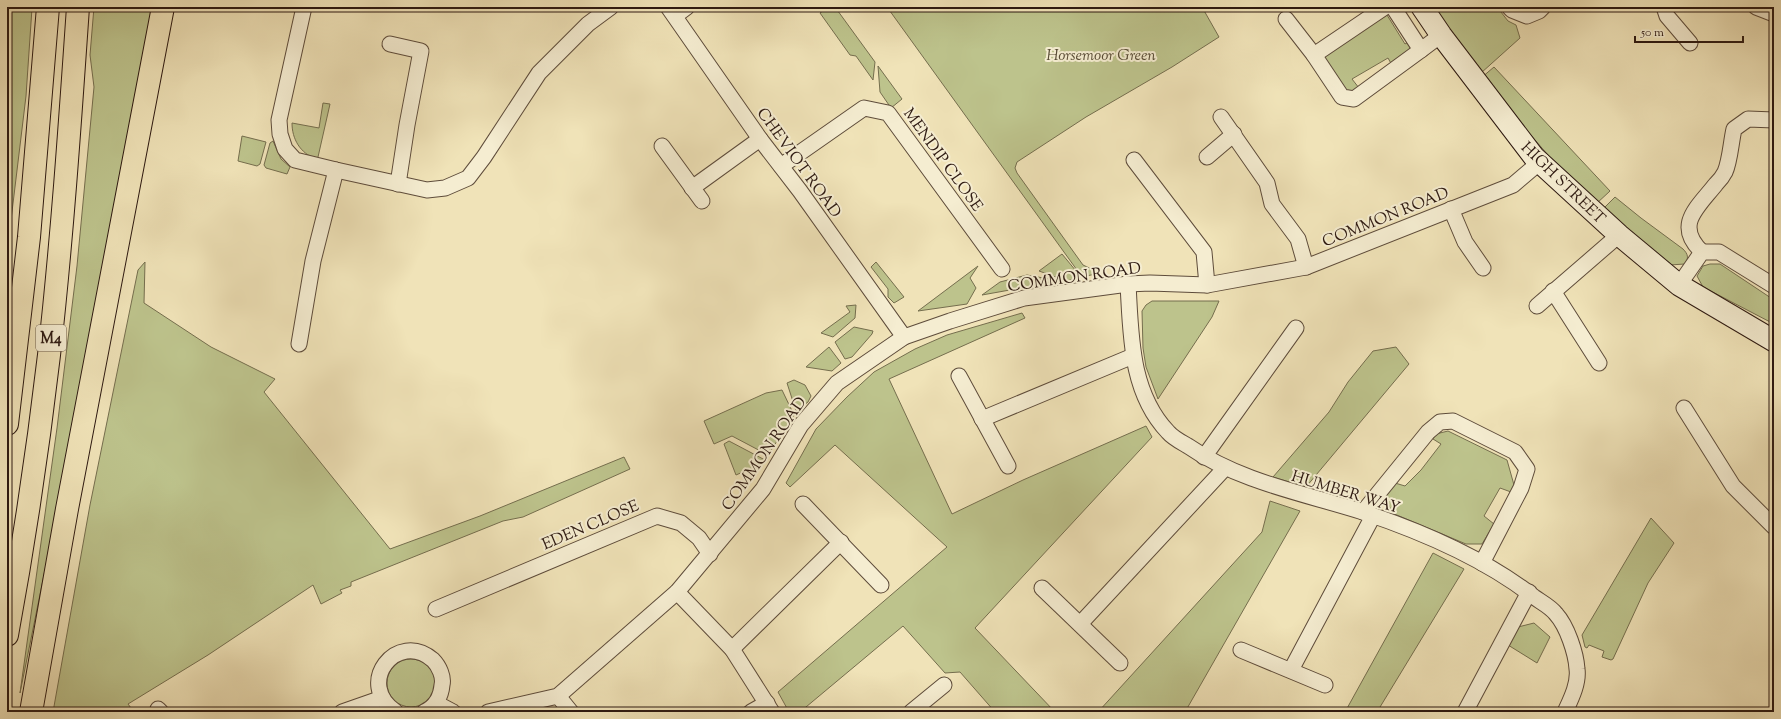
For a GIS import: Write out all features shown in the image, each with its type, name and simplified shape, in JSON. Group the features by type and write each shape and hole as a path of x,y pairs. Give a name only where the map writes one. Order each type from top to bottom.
{"highway":[{"name":"M4","path":"7,424 29,237 48,7"},
{"name":"M4","path":"7,635 22,554 49,357 70,135 78,7"},
{"path":"31,712 67,509 164,7"}],"main road":[{"name":"HIGH STREET","path":"1422,7 1440,35 1534,157 1619,235 1679,286 1774,341"}],"street":[{"path":"304,7 279,120 280,134 286,149 295,160 427,190 445,188 468,178 484,157 539,74 588,24 611,7"},
{"path":"671,12 687,7"},
{"path":"1314,55 1385,7"},
{"path":"1393,7 1421,50"},
{"path":"1509,7 1512,10 1527,16 1539,11 1543,7"},
{"path":"1664,7 1667,16 1690,43"},
{"path":"1756,7 1774,14"},
{"name":"CHEVIOT ROAD","path":"671,12 760,139 904,337"},
{"path":"1286,19 1314,55 1342,97 1354,99 1440,35"},
{"path":"390,44 421,51 398,184"},
{"name":"MENDIP CLOSE","path":"781,166 864,108 888,113 1002,269"},
{"path":"1222,117 1267,183 1272,204 1298,239 1306,267"},
{"path":"1774,120 1748,119 1734,129 1725,172 1693,213 1689,227 1689,234 1693,243 1702,252 1720,252 1774,286"},
{"path":"1207,157 1234,134"},
{"path":"692,188 760,139"},
{"path":"662,146 702,201"},
{"path":"1134,160 1204,252 1207,285"},
{"name":"COMMON ROAD","path":"488,712 558,696 677,592 763,489 801,425 838,384 904,337 1024,298 1128,284 1150,283 1207,285 1306,267 1513,184 1540,162"},
{"path":"299,344 313,262 336,170"},
{"path":"1451,209 1465,242 1482,268"},
{"path":"1537,306 1619,235"},
{"path":"1679,286 1702,252"},
{"name":"HUMBER WAY","path":"1128,284 1133,356 1145,399 1168,433 1204,457 1225,468 1274,487 1368,514 1432,538 1512,579 1556,614 1571,642 1578,670 1574,691 1565,712"},
{"path":"1553,291 1598,363"},
{"path":"1204,457 1296,328"},
{"path":"982,419 1133,356"},
{"path":"959,376 1008,466"},
{"path":"1684,408 1733,486 1774,527"},
{"path":"1290,670 1368,514 1428,432 1440,422 1453,421 1515,452 1527,469 1521,488 1482,563"},
{"path":"1080,624 1225,468"},
{"path":"803,504 881,585"},
{"name":"EDEN CLOSE","path":"436,609 657,516 682,523 699,538 710,554"},
{"path":"732,649 841,542"},
{"path":"1042,588 1120,663"},
{"path":"677,592 732,649 770,708 750,712"},
{"path":"1465,712 1528,592"},
{"path":"1242,650 1325,685"},
{"path":"396,712 388,707 382,698 378,688 378,678 388,659 397,653 413,651 428,655 436,662 441,672 443,683 441,693 430,707 453,712"},
{"path":"911,712 944,685"},
{"path":"558,696 571,712"},
{"path":"342,712 382,698"}],"green space":[{"path":"94,7 155,7 73,432 20,693 57,428 77,266 94,87 90,55"},
{"path":"828,7 835,7 875,62 873,80 856,56 850,55 820,13"},
{"name":"Horsemoor Green","path":"887,7 1202,7 1219,37 1172,67 1086,117 1017,162 1015,168 1017,173 1083,265 1100,273 1082,277"},
{"path":"1430,7 1497,7 1508,21 1516,25 1520,38 1481,73"},
{"path":"32,8 26,96 7,253 7,10"},
{"path":"1387,15 1405,44 1410,41 1411,48 1393,67 1388,58 1352,79 1359,88 1349,92 1335,87 1321,57"},
{"path":"878,66 902,99 891,108 880,92"},
{"path":"1494,67 1610,191 1596,204 1555,163 1481,78"},
{"path":"323,103 330,104 318,157 316,159 306,153 298,145 292,129 292,123 319,128"},
{"path":"242,136 266,142 260,164 257,166 238,161"},
{"path":"273,141 281,159 290,167 287,174 266,168 264,165 270,143"},
{"path":"1615,197 1683,249 1687,256 1685,264 1669,265 1603,209"},
{"path":"1062,254 1081,277 1067,281 1039,271"},
{"path":"145,262 144,303 211,347 275,379 264,392 390,549 480,516 624,457 630,469 523,517 503,521 351,582 351,586 340,590 342,593 321,604 313,585 208,655 128,704 134,712 53,712 90,505 138,270"},
{"path":"876,262 904,297 894,303 888,297 888,289 871,267"},
{"path":"1720,264 1774,300 1774,324 1703,287 1697,276 1703,266"},
{"path":"978,266 970,278 976,288 967,304 918,311"},
{"path":"1027,275 1060,281 982,295 1000,282"},
{"path":"1152,301 1219,301 1212,317 1158,399 1146,367 1143,348 1142,311 1146,305"},
{"path":"856,305 855,318 833,337 821,333 850,312 846,306"},
{"path":"1022,313 1025,318 889,379 952,514 1023,480 1146,426 1152,437 975,628 1055,712 995,712 960,672 945,673 903,626 800,712 789,712 778,692 947,547 835,445 790,487 786,483 816,429 874,372 915,349 947,335"},
{"path":"854,327 873,331 852,357 845,359 835,342"},
{"path":"829,347 841,363 832,371 806,367"},
{"path":"1396,347 1409,364 1306,487 1273,477 1329,412 1348,382 1373,351"},
{"path":"794,380 805,385 811,396 808,402 796,411 787,383"},
{"path":"782,390 794,415 768,455 732,436 714,444 704,421 766,393"},
{"path":"1448,431 1507,460 1514,485 1511,492 1500,488 1484,516 1494,524 1482,544 1466,544 1392,513 1384,493 1395,483 1405,486 1421,470 1441,444 1433,439 1436,434"},
{"path":"729,441 765,460 763,463 736,475 724,444"},
{"path":"1270,501 1300,511 1185,712 1098,712 1262,532"},
{"path":"1651,518 1674,543 1648,583 1613,659 1611,660 1602,657 1604,651 1589,645 1587,648 1585,647 1582,635"},
{"path":"1433,553 1464,569 1377,712 1345,712"},
{"path":"1534,623 1550,637 1537,663 1508,645 1518,627"},
{"path":"411,659 420,661 428,666 433,674 435,683 433,692 428,700 420,705 411,707 402,705 394,700 389,692 387,683 389,674 394,666 402,661"}]}
